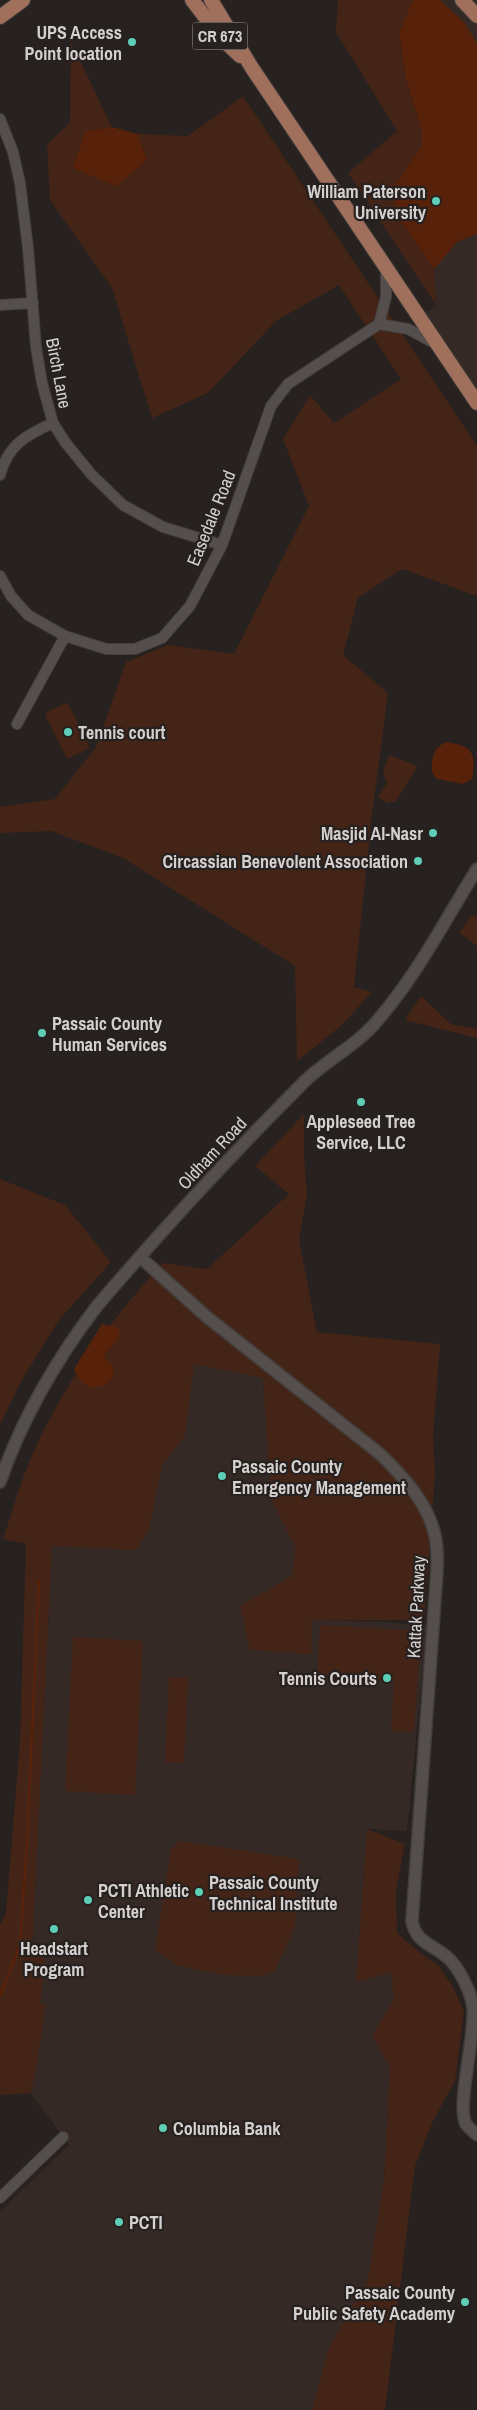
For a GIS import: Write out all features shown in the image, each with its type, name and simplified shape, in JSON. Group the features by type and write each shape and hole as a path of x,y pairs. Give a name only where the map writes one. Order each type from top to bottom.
{"main road":[{"path":"0,17 24,0"},
{"name":"CR 673","path":"192,0 222,38 252,68 477,403"},
{"path":"211,0 252,68"},
{"path":"462,0 477,16"}],"street":[{"name":"Birch Lane","path":"0,119 13,152 20,183 28,248 37,356 53,423 65,442 91,474 123,505 163,528 222,545"},
{"path":"386,265 386,297 379,324 408,329 439,346"},
{"path":"0,305 32,303"},
{"name":"Easedale Road","path":"0,576 11,596 28,615 65,636 106,650 135,649 162,638 190,606 222,545 271,406 288,384 379,324"},
{"path":"0,475 4,460 14,445 35,431 53,423"},
{"path":"17,724 65,636"},
{"name":"Oldham Road","path":"0,1482 10,1453 39,1393 56,1364 97,1306 252,1135 306,1081 356,1042 378,1021 417,966 477,869"},
{"name":"Kattak Parkway","path":"140,1257 207,1317 380,1454 406,1479 422,1503 437,1550 412,1920 418,1937 427,1946 445,1955 452,1962 472,2004 470,2056 462,2098 466,2124 477,2135"},
{"path":"0,2198 63,2136"}],"shaded area":[{"path":"338,0 413,0 399,33 406,80 422,131 422,145 393,188 396,214 434,269 436,305 348,173 397,131 336,32"},
{"name":"William Paterson University","path":"413,0 477,0 477,391 426,313 436,305"},
{"name":"William Paterson University","path":"413,0 440,0 464,22 477,43 477,234 457,242 434,269 396,214 393,188 422,145 422,131 406,80 399,33"},
{"path":"71,42 112,127 85,131 73,168 88,173 147,160 138,134 188,136 243,96 477,446 477,596 402,569 358,598 343,655 388,693 371,823 354,987 372,992 342,1025 297,1061 295,966 123,858 51,831 0,833 0,807 55,799 96,747 126,662 168,645 234,654 309,506 283,439 310,395 334,423 401,379 339,285 276,321 208,393 152,418 112,288 50,200 47,144 70,123"},
{"path":"112,127 138,134 147,160 116,186 73,168 85,131"},
{"name":"Tennis court","path":"65,703 69,705 90,748 67,759 45,715 47,712"},
{"path":"445,742 461,745 471,752 474,763 472,779 463,784 437,779 432,772 432,760 436,749"},
{"path":"389,755 418,766 396,801 388,803 378,797 387,783 383,773"},
{"path":"472,915 477,916 477,946 459,932"},
{"path":"421,996 451,1024 477,1029 477,1038 405,1020"},
{"path":"304,1114 304,1156 307,1194 299,1240 317,1332 440,1344 433,1437 435,1473 424,1620 312,1620 311,1654 250,1650 240,1606 292,1576 296,1549 271,1499 263,1378 194,1364 185,1436 162,1466 149,1529 136,1550 52,1546 32,1953 46,1959 40,2003 46,2004 34,2081 30,2093 0,2095 0,1925 6,1913 20,1741 26,1544 3,1539 30,1460 57,1406 88,1356 124,1308 163,1263 207,1269 289,1194 255,1166"},
{"path":"0,1179 65,1205 111,1262 59,1320 20,1383 0,1425"},
{"path":"102,1324 118,1328 120,1333 117,1341 104,1354 105,1358 113,1366 113,1376 105,1384 89,1387 82,1382 74,1369"},
{"name":"Passaic County Technical Institute","path":"193,1364 263,1378 271,1499 296,1549 292,1576 240,1606 312,1620 386,1622 427,1626 407,1831 367,1829 356,1982 391,1972 394,2000 372,2035 390,2068 384,2181 368,2279 329,2348 312,2410 0,2410 0,2211 69,2145 30,2093 34,2081 45,2004 40,2003 46,1959 32,1953 52,1545 136,1550 149,1529 162,1466 185,1436"},
{"name":"Tennis Courts","path":"320,1625 421,1631 414,1732 391,1731 394,1681 317,1675"},
{"path":"73,1637 143,1641 135,1795 65,1791"},
{"path":"169,1677 188,1678 184,1763 165,1762"},
{"path":"367,1829 405,1844 396,1891 397,1933 439,1966 453,1987 464,2011 455,2081 433,2121 415,2166 385,2410 312,2410 329,2348 368,2279 384,2181 390,2068 372,2035 394,2000 391,1972 356,1982"},
{"path":"179,1841 299,1859 295,1927 275,1970 262,1976 222,1975 177,1965 155,1950 171,1850"}],"waterway":[{"path":"0,1996 20,1945 27,1842 39,1580"}],"place":[{"name":"UPS Access Point location","path":"132,42"},
{"name":"William Paterson University","path":"436,201"},
{"name":"Tennis court","path":"68,732"},
{"name":"Masjid Al-Nasr","path":"433,833"},
{"name":"Circassian Benevolent Association","path":"418,861"},
{"name":"Passaic County Human Services","path":"42,1033"},
{"name":"Appleseed Tree Service, LLC","path":"361,1102"},
{"name":"Passaic County Emergency Management","path":"222,1476"},
{"name":"Tennis Courts","path":"387,1678"},
{"name":"Passaic County Technical Institute","path":"199,1892"},
{"name":"PCTI Athletic Center","path":"88,1900"},
{"name":"Headstart Program","path":"54,1929"},
{"name":"Columbia Bank","path":"163,2128"},
{"name":"PCTI","path":"119,2222"},
{"name":"Passaic County Public Safety Academy","path":"465,2302"}]}
